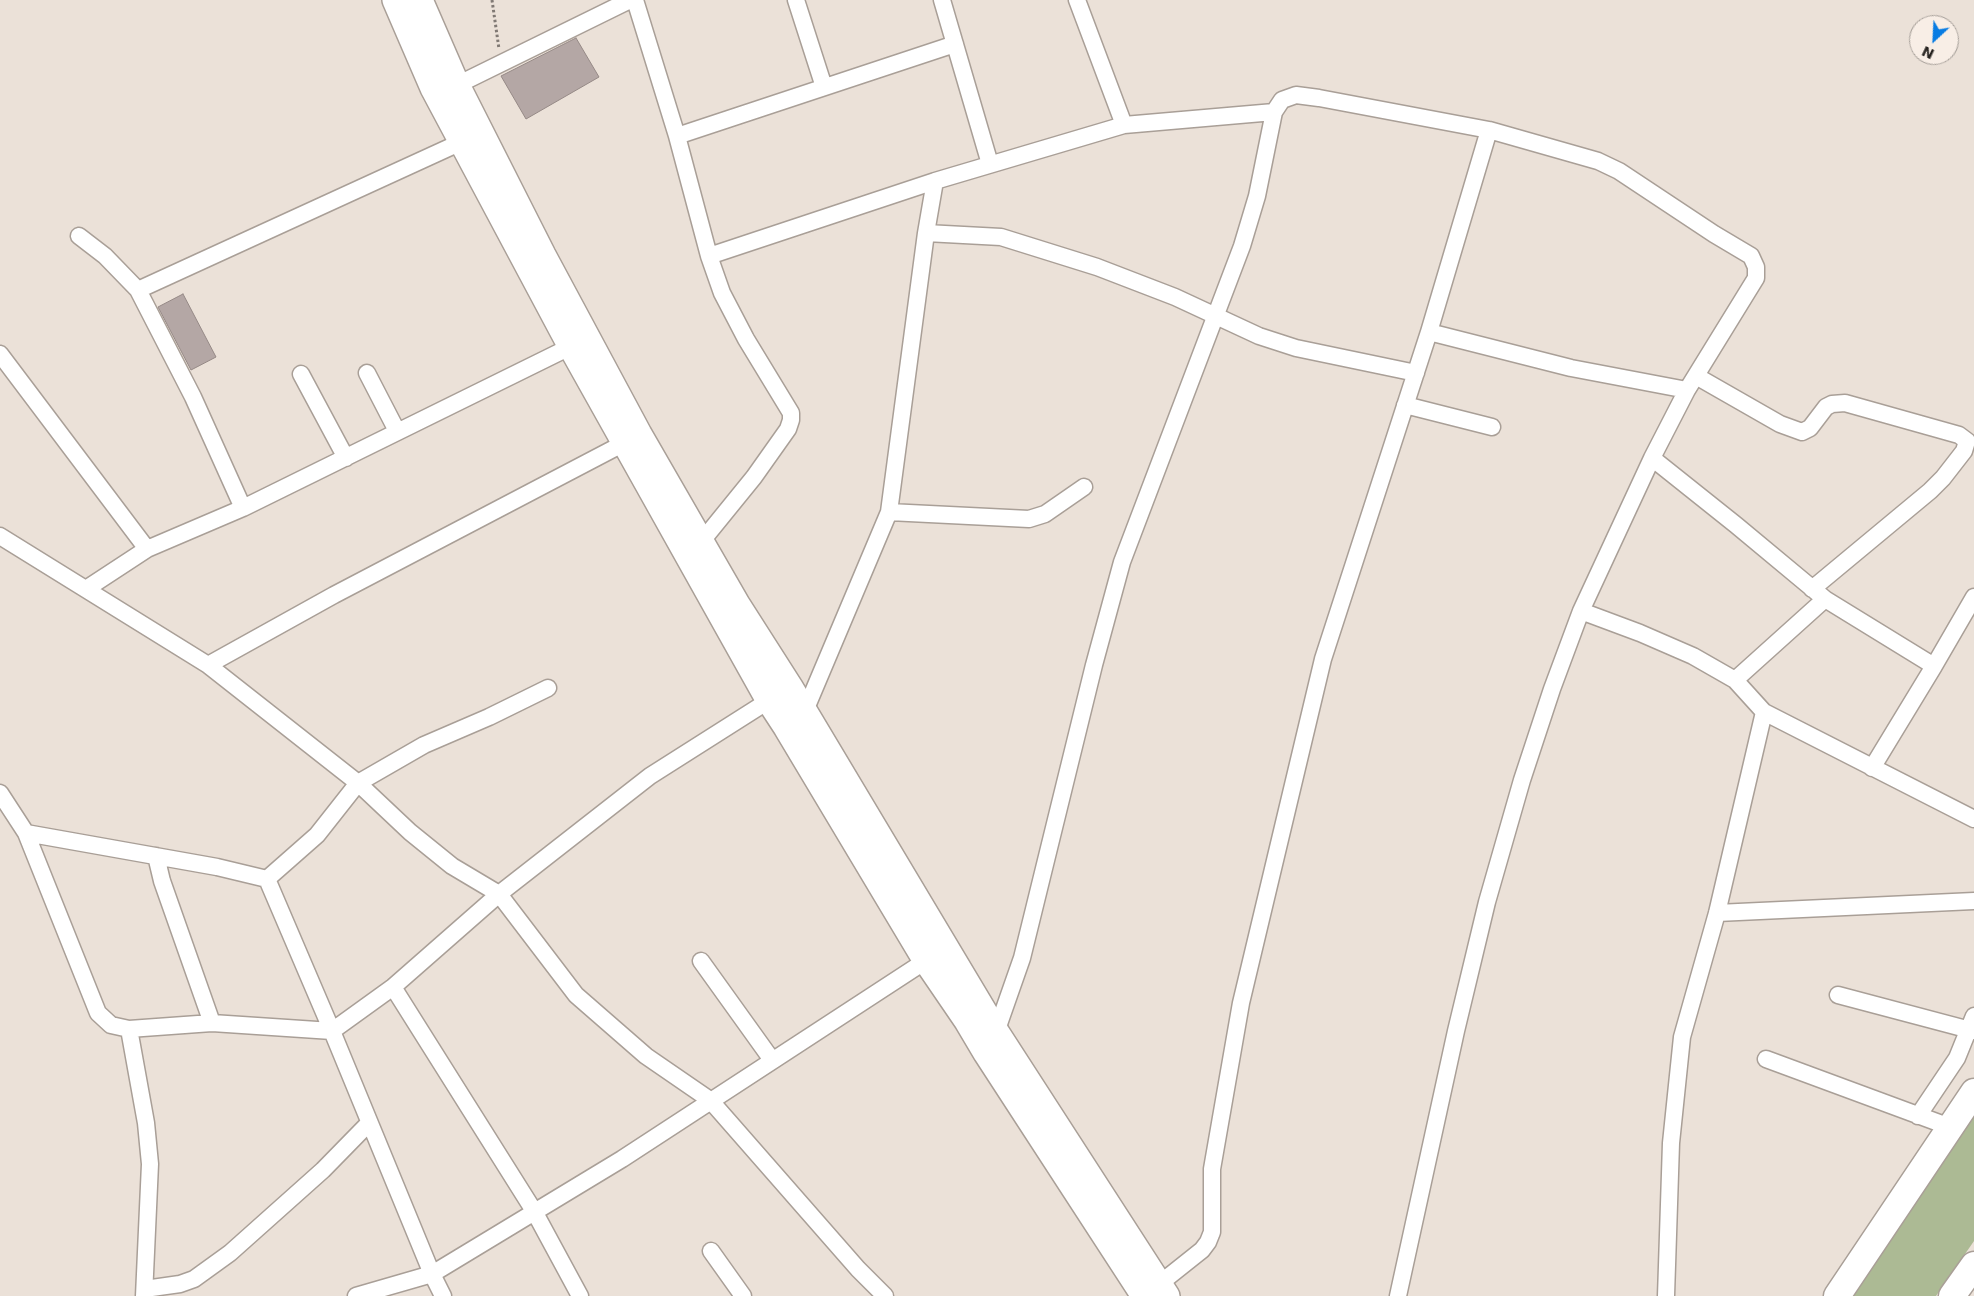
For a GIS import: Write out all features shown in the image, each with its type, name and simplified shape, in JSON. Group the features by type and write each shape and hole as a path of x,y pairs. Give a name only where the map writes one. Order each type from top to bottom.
{"highway":[{"path":"1837,1296 1974,1092"},
{"path":"1952,1296 1974,1265"}],"main road":[{"path":"395,0 432,88 472,138 579,343 727,607 769,701 796,719"},
{"path":"420,0 457,85 472,138"},
{"path":"727,607 790,687 796,719 936,954 991,1043 1154,1293"}],"street":[{"path":"457,85 630,0"},
{"path":"635,0 678,136 709,256 722,293 746,339 791,414 792,420 788,429 754,477 693,546"},
{"path":"796,0 824,87"},
{"path":"942,0 990,164"},
{"path":"1077,0 1124,126"},
{"path":"678,136 955,44"},
{"path":"991,1043 1022,958 1094,665 1122,562 1242,246 1257,196 1274,112 1282,100 1296,95 1489,130 1598,161 1618,171 1751,256 1756,267 1756,278 1687,390 1652,458 1582,611 1548,698 1487,902 1456,1031 1398,1296"},
{"path":"709,256 935,180 1124,126 1274,112"},
{"path":"1154,1293 1202,1250 1212,1232 1212,1169 1240,1003 1323,659 1430,332 1489,130"},
{"path":"138,290 472,138"},
{"path":"796,719 889,512 926,232 935,180"},
{"path":"926,232 1001,237 1097,267 1175,297 1259,336 1296,348 1416,373"},
{"path":"78,236 105,256 138,290 193,397 244,508"},
{"path":"1430,332 1571,368 1687,390"},
{"path":"86,589 146,549 244,508 579,343"},
{"path":"0,354 146,549"},
{"path":"367,373 397,432"},
{"path":"301,374 346,458"},
{"path":"1696,376 1780,424 1802,432 1810,428 1826,407 1832,404 1845,403 1959,435 1967,441 1964,452 1944,478 1812,589"},
{"path":"1405,405 1492,427"},
{"path":"208,665 334,595 632,439"},
{"path":"1652,458 1736,524 1825,599 1934,666"},
{"path":"889,512 1029,519 1045,514 1084,486"},
{"path":"0,536 208,665 358,783 410,832 452,866 498,894 576,995 646,1056 710,1100 858,1269 885,1296"},
{"path":"1872,768 1974,598"},
{"path":"1735,680 1825,599"},
{"path":"1582,611 1692,656 1735,680 1764,712 1974,819"},
{"path":"0,793 26,833 98,1013 111,1026 129,1029 212,1023 332,1031 393,987 498,894 650,776 790,687"},
{"path":"267,879 317,836 358,783 424,744 488,718 548,688"},
{"path":"1666,1296 1670,1143 1682,1037 1717,913 1764,712"},
{"path":"26,833 156,856 267,879"},
{"path":"156,856 162,881 212,1023"},
{"path":"267,879 432,1274 444,1296"},
{"path":"1717,913 1974,901"},
{"path":"356,1296 432,1274 622,1159 936,954"},
{"path":"701,961 772,1060"},
{"path":"393,987 534,1212 580,1296"},
{"path":"1838,995 1972,1025 1958,1058 1918,1116"},
{"path":"129,1029 146,1123 150,1164 144,1293 180,1284 194,1278 230,1253 322,1170 369,1123"},
{"path":"1766,1059 1950,1127"},
{"path":"711,1251 743,1296"}],"path":[{"path":"492,0 501,64"}],"green space":[{"path":"1974,1113 1974,1241 1936,1296 1849,1296"}],"building":[{"path":"576,38 599,77 526,119 501,76"},
{"path":"183,294 216,357 191,370 158,307"}]}
